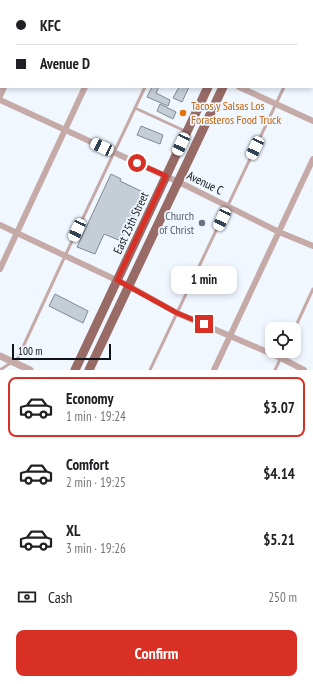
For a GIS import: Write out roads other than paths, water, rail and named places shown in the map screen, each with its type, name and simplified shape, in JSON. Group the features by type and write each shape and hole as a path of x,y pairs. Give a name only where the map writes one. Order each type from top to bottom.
{"main road":[{"name":"East 25th Street","path":"75,370 208,88"},
{"name":"East 25th Street","path":"90,370 223,88"}],"street":[{"path":"0,269 85,88"},
{"path":"241,88 313,121"},
{"name":"Avenue C","path":"0,100 166,176 279,232 313,246"},
{"path":"214,370 313,159"},
{"path":"0,225 117,280 177,313 265,351"},
{"path":"0,356 30,370"},
{"path":"281,358 304,370"}],"lane":[{"path":"0,370 14,362 145,88"},
{"path":"150,370 284,88"},
{"path":"135,108 187,132"},
{"path":"298,322 313,289"},
{"path":"275,370 281,358"}],"place":[{"name":"Tacos y Salsas Los Forasteros Food Truck","path":"183,113"},
{"name":"Church of Christ","path":"202,223"}]}
